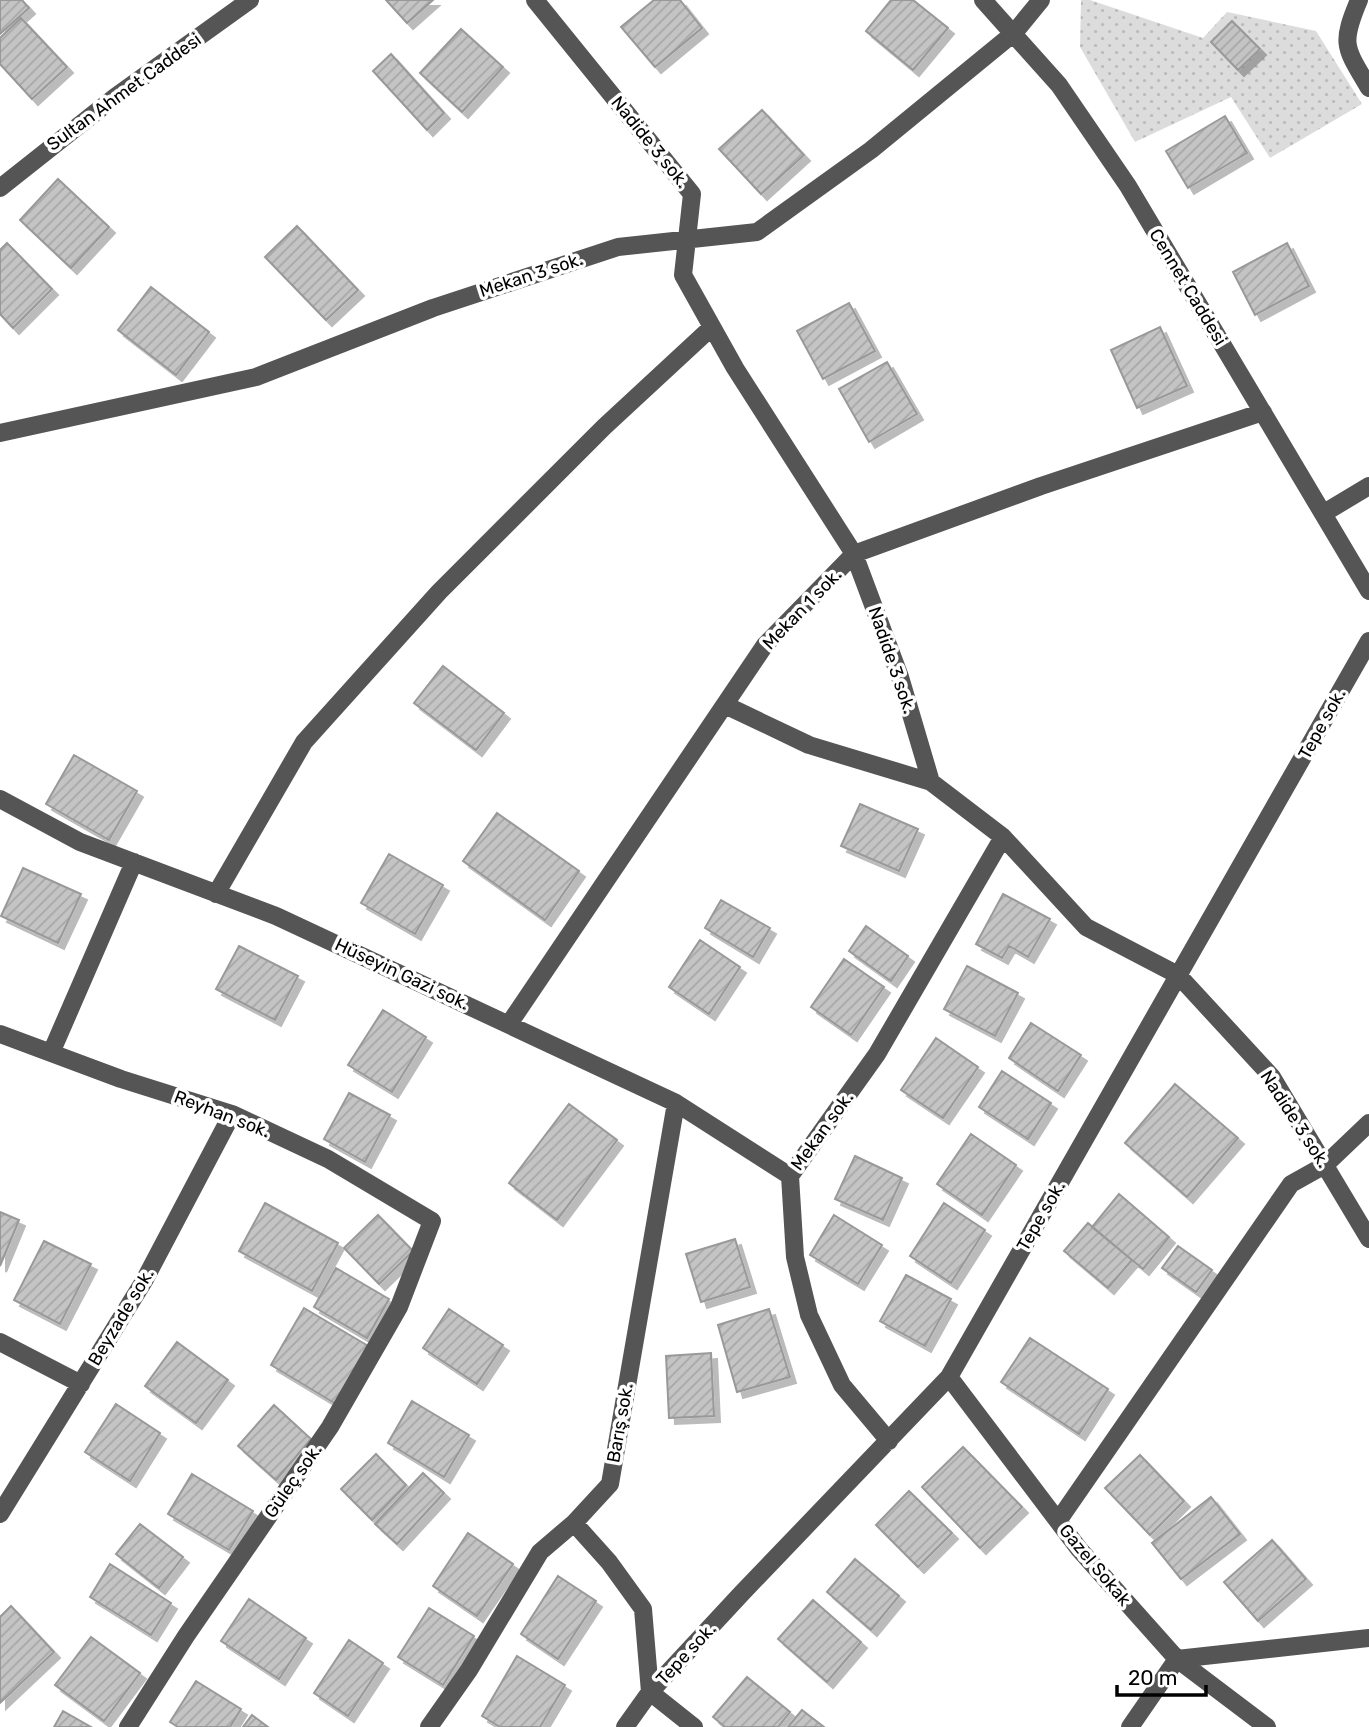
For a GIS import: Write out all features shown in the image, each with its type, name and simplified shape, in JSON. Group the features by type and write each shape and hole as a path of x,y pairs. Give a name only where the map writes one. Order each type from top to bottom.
{"street":[{"name":"Sultan Ahmet Caddesi","path":"0,188 115,96 250,0"},
{"name":"Nadide 3 sok.","path":"534,0 692,194 683,275 712,327 854,554 900,677 931,782 1003,837 1086,927 1178,975 1272,1077 1369,1239"},
{"name":"Cennet Caddesi","path":"983,0 1059,86 1103,148 1369,590"},
{"name":"Mekan 3 sok.","path":"0,433 256,377 433,307 618,247 687,242 757,232 871,150 1014,33 1041,0"},
{"path":"1359,0 1345,39 1348,52 1369,88"},
{"path":"216,894 304,742 439,592 604,427 712,327"},
{"name":"Mekan 1 sok.","path":"509,1024 765,645 854,554 1041,486 1263,412"},
{"path":"1324,513 1369,486"},
{"name":"Tepe sok.","path":"625,1727 650,1692 949,1377 1369,640"},
{"path":"725,705 809,745 931,782"},
{"name":"Hüseyin Gazi sok.","path":"0,799 80,842 275,916 676,1103 790,1175"},
{"name":"Mekan sok.","path":"888,1441 842,1385 809,1315 795,1257 790,1175 877,1054 1003,837"},
{"path":"51,1053 134,862"},
{"name":"Reyhan sok.","path":"0,1034 232,1115 328,1159 432,1221"},
{"name":"Barış sok.","path":"429,1727 469,1670 540,1552 574,1523 610,1485 676,1103"},
{"name":"Beyzade sok.","path":"0,1514 144,1281 232,1115"},
{"path":"1058,1521 1291,1184 1325,1165 1369,1124"},
{"name":"Güleç sok.","path":"128,1727 186,1636 330,1427 399,1307 432,1221"},
{"path":"0,1342 81,1384"},
{"name":"Gazel Sokak","path":"949,1377 1079,1549 1177,1659 1267,1727"},
{"path":"574,1523 609,1562 643,1609 650,1692 694,1727"},
{"path":"1130,1727 1177,1659 1369,1638"}],"shaded area":[{"path":"1081,0 1090,0 1203,38 1227,12 1316,31 1362,104 1270,158 1231,97 1135,142 1080,47"}],"building":[{"path":"0,0 22,0 29,8 0,34"},
{"path":"386,0 433,0 407,23"},
{"path":"654,0 680,0 702,28 655,67 621,27"},
{"path":"891,0 913,0 948,28 913,70 866,31"},
{"path":"21,18 67,67 32,99 0,64 0,38"},
{"path":"1232,21 1260,49 1238,70 1211,42"},
{"path":"461,29 503,67 462,112 420,73"},
{"path":"391,54 444,113 427,130 373,71"},
{"path":"762,110 804,155 761,194 719,149"},
{"path":"1225,116 1247,153 1188,188 1166,151"},
{"path":"58,179 109,227 71,268 20,220"},
{"path":"297,226 358,290 326,320 265,257"},
{"path":"7,243 52,289 13,328 0,314 0,250"},
{"path":"1287,243 1309,286 1255,315 1233,272"},
{"path":"151,287 209,332 176,375 118,330"},
{"path":"849,303 875,351 823,379 797,331"},
{"path":"1160,327 1187,386 1137,408 1111,350"},
{"path":"887,362 917,414 869,442 839,389"},
{"path":"443,666 504,713 476,750 414,703"},
{"path":"74,755 137,791 109,840 46,804"},
{"path":"860,804 918,829 899,871 841,846"},
{"path":"497,813 579,871 545,920 463,861"},
{"path":"389,854 443,885 415,934 361,903"},
{"path":"23,868 81,894 58,943 1,916"},
{"path":"1003,894 1050,919 1028,957 1009,946 1002,958 976,944"},
{"path":"721,900 770,928 753,957 705,928"},
{"path":"866,926 908,956 891,981 849,951"},
{"path":"700,940 740,967 709,1014 669,987"},
{"path":"239,946 298,976 275,1020 216,989"},
{"path":"844,959 884,987 851,1035 811,1007"},
{"path":"967,966 1018,993 995,1036 944,1009"},
{"path":"383,1010 426,1037 392,1092 348,1065"},
{"path":"1031,1023 1081,1055 1058,1091 1009,1058"},
{"path":"936,1038 978,1067 943,1118 901,1090"},
{"path":"1002,1071 1051,1103 1028,1139 979,1107"},
{"path":"1175,1084 1238,1138 1187,1197 1125,1143"},
{"path":"349,1093 390,1115 365,1162 324,1139"},
{"path":"569,1104 617,1140 557,1220 509,1183"},
{"path":"971,1134 1016,1165 982,1215 937,1184"},
{"path":"855,1156 902,1178 883,1220 835,1199"},
{"path":"1119,1194 1169,1237 1143,1269 1092,1227"},
{"path":"265,1203 338,1243 312,1291 239,1251"},
{"path":"944,1203 985,1230 951,1283 910,1256"},
{"path":"0,1212 19,1220 0,1266"},
{"path":"378,1215 413,1251 379,1284 344,1248"},
{"path":"834,1215 882,1245 858,1284 810,1255"},
{"path":"1088,1223 1132,1260 1108,1288 1064,1251"},
{"path":"735,1239 750,1287 701,1302 686,1254"},
{"path":"44,1241 91,1264 60,1324 14,1300"},
{"path":"1178,1246 1212,1270 1196,1292 1162,1268"},
{"path":"336,1268 389,1299 367,1338 314,1307"},
{"path":"906,1275 951,1299 925,1346 880,1321"},
{"path":"304,1308 370,1347 336,1404 271,1365"},
{"path":"449,1309 503,1345 477,1384 423,1348"},
{"path":"769,1309 790,1377 737,1392 718,1325"},
{"path":"1030,1338 1108,1389 1079,1434 1001,1382"},
{"path":"177,1342 228,1380 196,1423 145,1386"},
{"path":"711,1353 714,1416 669,1418 666,1356"},
{"path":"412,1401 469,1435 444,1477 388,1443"},
{"path":"116,1404 160,1433 130,1481 85,1452"},
{"path":"274,1405 311,1439 276,1480 238,1446"},
{"path":"963,1447 1022,1507 980,1548 922,1487"},
{"path":"376,1454 406,1485 372,1520 341,1489"},
{"path":"1140,1455 1184,1501 1150,1535 1105,1488"},
{"path":"423,1473 444,1493 397,1544 375,1524"},
{"path":"192,1474 253,1511 229,1550 168,1514"},
{"path":"909,1491 952,1533 918,1567 876,1525"},
{"path":"1211,1497 1240,1534 1181,1579 1152,1543"},
{"path":"140,1524 183,1557 159,1588 116,1554"},
{"path":"468,1533 513,1564 477,1616 433,1586"},
{"path":"1272,1540 1306,1579 1258,1621 1224,1582"},
{"path":"855,1559 899,1596 871,1630 827,1592"},
{"path":"110,1564 171,1603 151,1635 90,1597"},
{"path":"558,1576 596,1601 558,1659 521,1634"},
{"path":"249,1599 306,1638 279,1679 221,1641"},
{"path":"813,1600 861,1642 827,1682 778,1639"},
{"path":"11,1606 54,1652 0,1703 0,1617"},
{"path":"429,1608 474,1636 443,1685 398,1657"},
{"path":"91,1637 140,1673 104,1721 55,1685"},
{"path":"349,1640 383,1663 348,1716 314,1693"},
{"path":"517,1656 565,1685 540,1727 500,1727 482,1716"},
{"path":"747,1677 790,1712 778,1727 725,1727 713,1717"},
{"path":"196,1681 241,1709 230,1727 178,1727 170,1722"},
{"path":"802,1710 824,1727 788,1727"},
{"path":"63,1711 91,1727 54,1727"},
{"path":"252,1715 268,1727 243,1727"}]}
